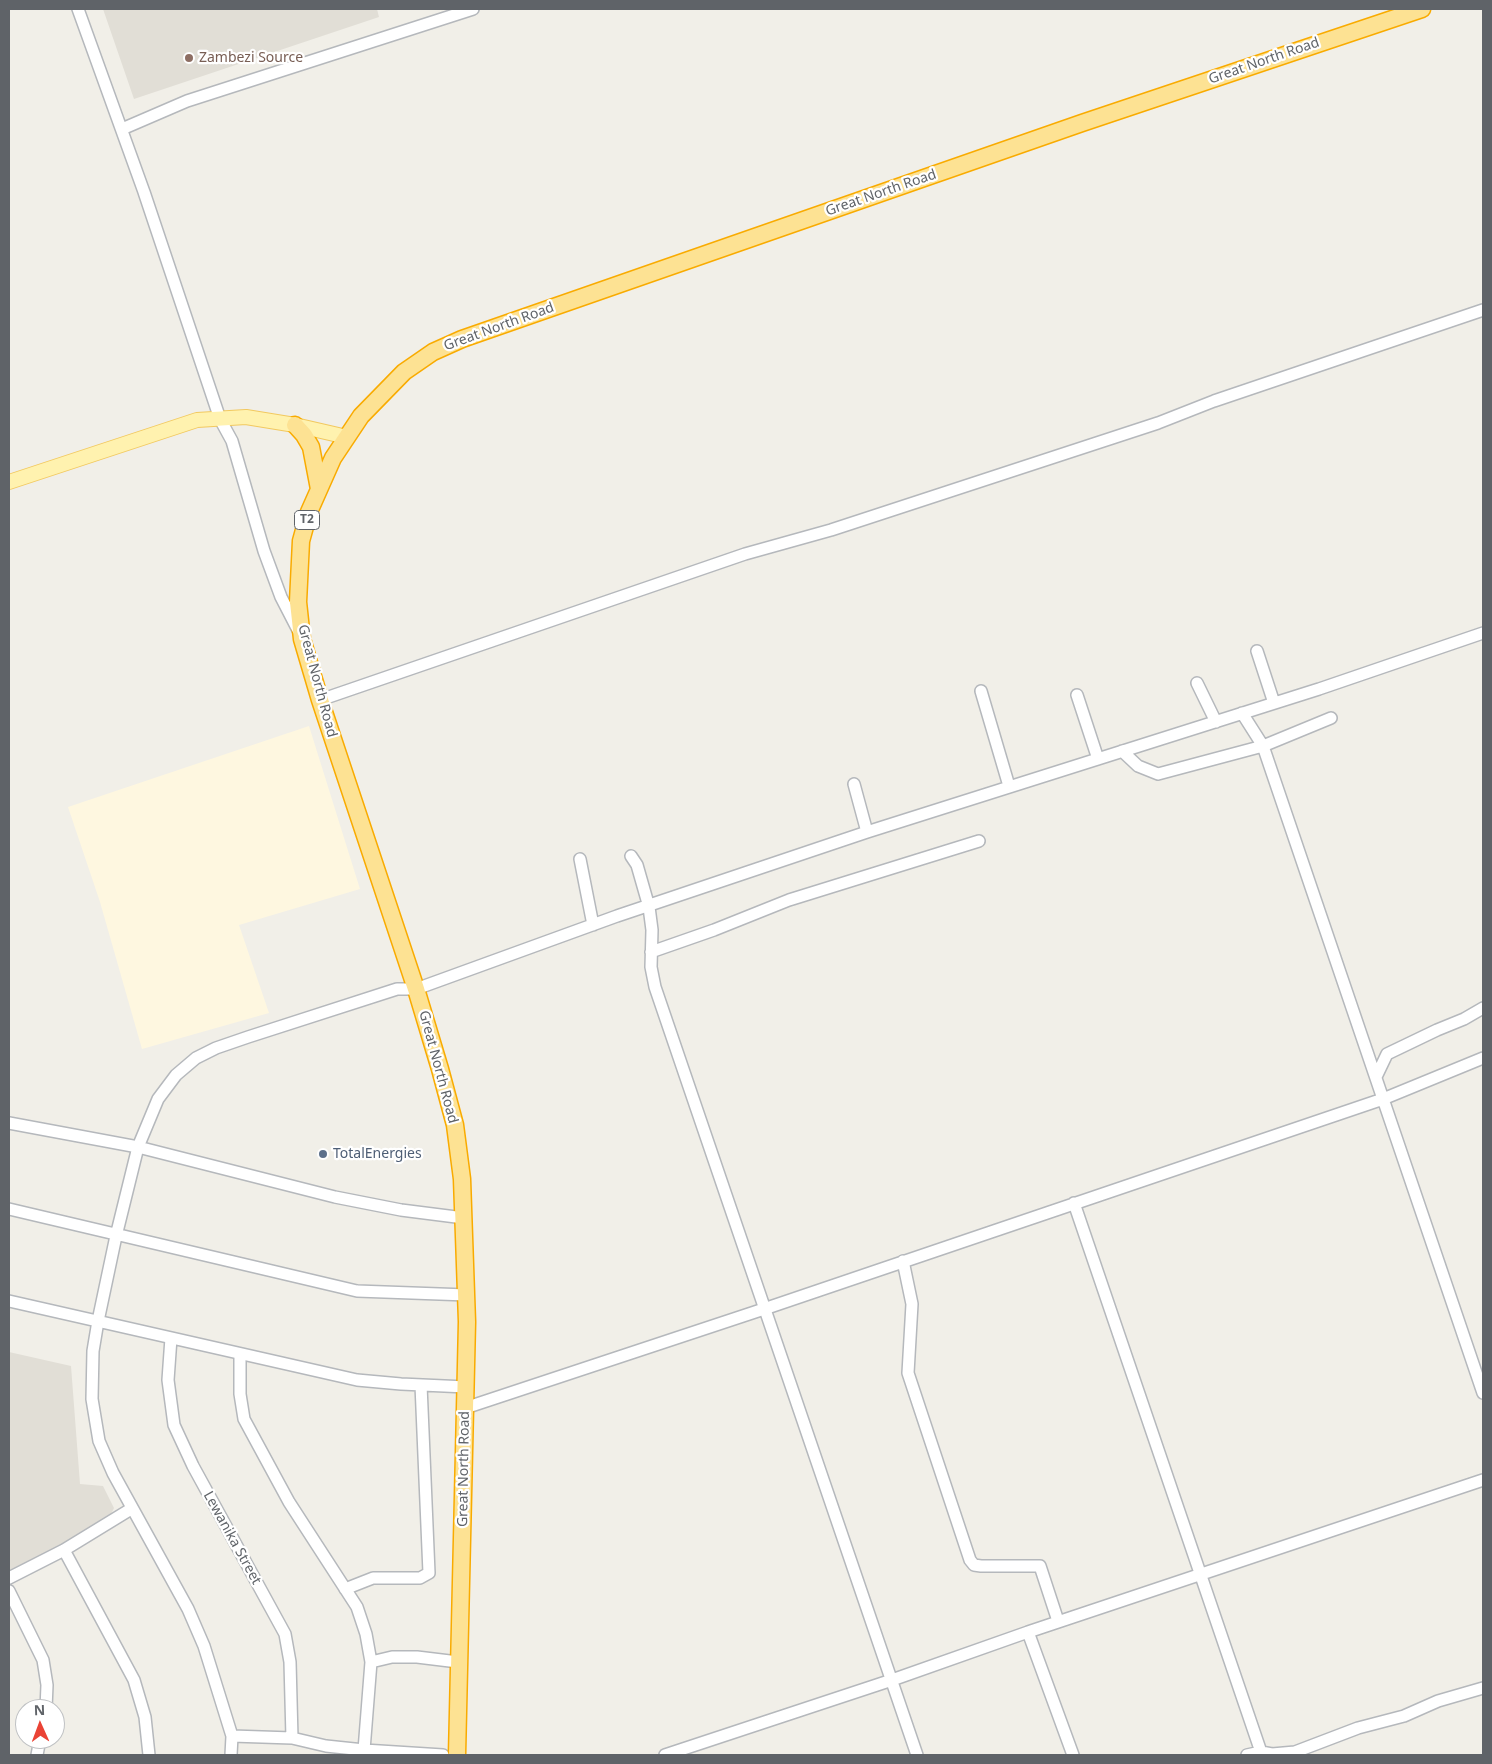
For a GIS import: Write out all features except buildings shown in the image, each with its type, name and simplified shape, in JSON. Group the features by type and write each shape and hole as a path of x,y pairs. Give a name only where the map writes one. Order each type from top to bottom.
{"highway":[{"name":"Great North Road","path":"457,1755 467,1295 462,1179 455,1125 416,989 320,700 302,638 298,602 301,541 309,512 333,458 361,416 404,372 432,352 462,339 1082,123 1422,9"},
{"path":"295,424 311,448 319,489"}],"main road":[{"path":"9,482 197,420 246,417 295,424 347,437"}],"street":[{"path":"78,9 122,129 220,419 232,441 264,551 281,597 302,638"},
{"path":"122,129 186,101 473,9"},
{"path":"320,700 746,554 831,530 1113,438 1214,401 1483,310"},
{"path":"231,1755 232,1736 201,1639 188,1609 131,1509 99,1441 92,1399 93,1351 98,1321 116,1236 138,1147 158,1099 176,1075 196,1058 216,1048 397,989 416,989 593,925 867,832 1216,722 1483,634"},
{"path":"1257,651 1274,703"},
{"path":"1197,683 1216,722"},
{"path":"981,691 1009,786"},
{"path":"1077,695 1098,759"},
{"path":"1242,713 1263,746 1483,1393"},
{"path":"1122,751 1138,766 1158,774 1263,746 1331,718"},
{"path":"854,784 867,832"},
{"path":"650,952 714,930 789,900 979,841"},
{"path":"631,856 636,865 648,907 652,930 650,952 655,987 917,1755"},
{"path":"580,859 593,925"},
{"path":"1376,1077 1387,1054 1464,1019 1483,1008"},
{"path":"465,1408 764,1309 1383,1099 1483,1058"},
{"path":"9,1123 138,1147 335,1197 401,1210 464,1218"},
{"path":"1074,1203 1262,1754"},
{"path":"9,1209 116,1236 357,1291 467,1295"},
{"path":"903,1261 912,1304 908,1372 970,1560 974,1565 981,1566 1040,1566 1044,1572 1058,1621"},
{"path":"9,1302 357,1380 466,1387"},
{"name":"Lewanika Street","path":"171,1338 168,1380 174,1425 193,1466 285,1634 290,1662 292,1738"},
{"path":"240,1354 240,1394 244,1419 289,1502 357,1607 366,1634 371,1662 364,1750"},
{"path":"345,1589 373,1578 420,1578 428,1575 421,1385"},
{"path":"665,1755 892,1680 1058,1621 1483,1480"},
{"path":"9,1578 64,1550 131,1509"},
{"path":"64,1550 134,1680 145,1717 149,1755"},
{"path":"9,1591 43,1660 47,1699"},
{"path":"1028,1632 1073,1755"},
{"path":"371,1662 392,1657 417,1657 458,1662"},
{"path":"1247,1755 1294,1752 1358,1728 1404,1716 1438,1701 1483,1688"},
{"path":"232,1736 292,1738 326,1746 444,1755"}],"shaded area":[{"name":"Zambezi Source","path":"103,9 377,9 379,17 134,99"},
{"path":"309,726 360,889 239,925 269,1013 142,1049 100,902 68,807"},
{"path":"9,1352 71,1366 80,1484 103,1486 114,1508 109,1519 9,1572"}],"place":[{"name":"Zambezi Source","path":"189,58"},
{"name":"TotalEnergies","path":"323,1154"}]}
